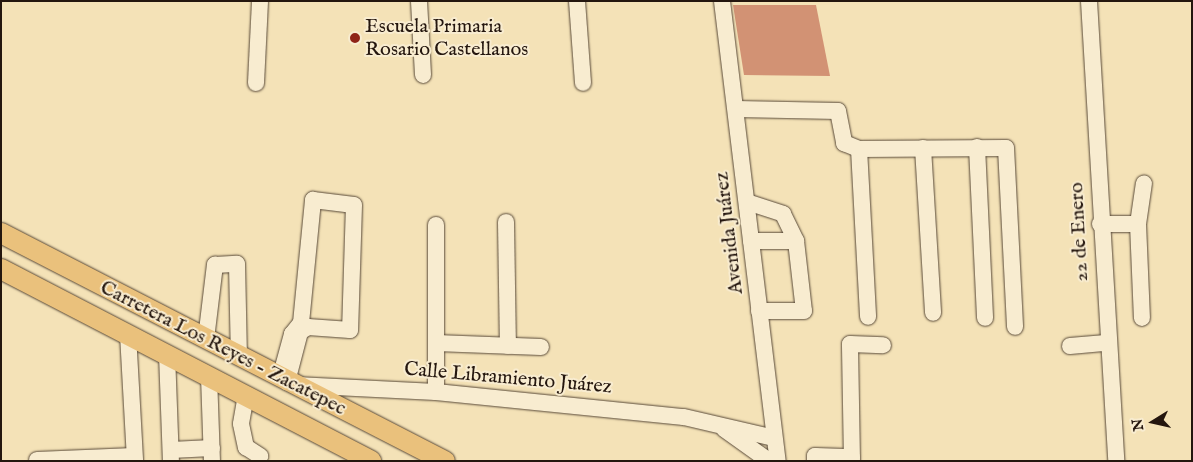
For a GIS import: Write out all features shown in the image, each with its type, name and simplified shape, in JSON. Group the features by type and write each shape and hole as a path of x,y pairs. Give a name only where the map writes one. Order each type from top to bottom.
{"main road":[{"name":"Carretera Los Reyes - Zacatepec","path":"1,233 287,382 445,461"},
{"name":"Carretera Los Reyes - Zacatepec","path":"1,269 371,461"},
{"path":"200,372 206,339"}],"street":[{"path":"256,83 260,1"},
{"path":"419,1 423,75"},
{"path":"577,1 583,83"},
{"name":"Avenida Juárez","path":"722,1 778,461"},
{"name":"22 de Enero","path":"1089,1 1106,343 1116,461"},
{"path":"736,109 838,111 844,143 859,149 1000,145 1008,155 1015,328"},
{"path":"977,147 985,318"},
{"path":"924,148 933,313"},
{"path":"859,149 868,317"},
{"path":"1142,318 1138,224 1144,183"},
{"path":"313,200 354,205 350,330 308,327 300,332 287,382 292,334 301,323 313,200"},
{"path":"747,202 783,214 796,241 804,311 759,311"},
{"path":"506,222 508,346"},
{"path":"1100,224 1138,224"},
{"path":"436,225 436,392"},
{"path":"751,241 796,241"},
{"path":"206,339 215,265 237,264 239,356"},
{"path":"38,460 134,459 128,334"},
{"path":"436,343 541,347"},
{"path":"1070,346 1106,343"},
{"path":"816,461 815,456 852,459 850,344 883,345"},
{"path":"167,354 171,456 212,455 200,372"},
{"name":"Calle Libramiento Juárez","path":"287,382 436,392 716,424 774,438"},
{"path":"246,395 241,424 246,446 265,459"},
{"name":"Calle Libramiento Juárez","path":"716,424 769,461"}],"building":[{"path":"733,5 816,5 830,76 744,75"}],"place":[{"name":"Escuela Primaria Rosario Castellanos","path":"355,38"}]}
